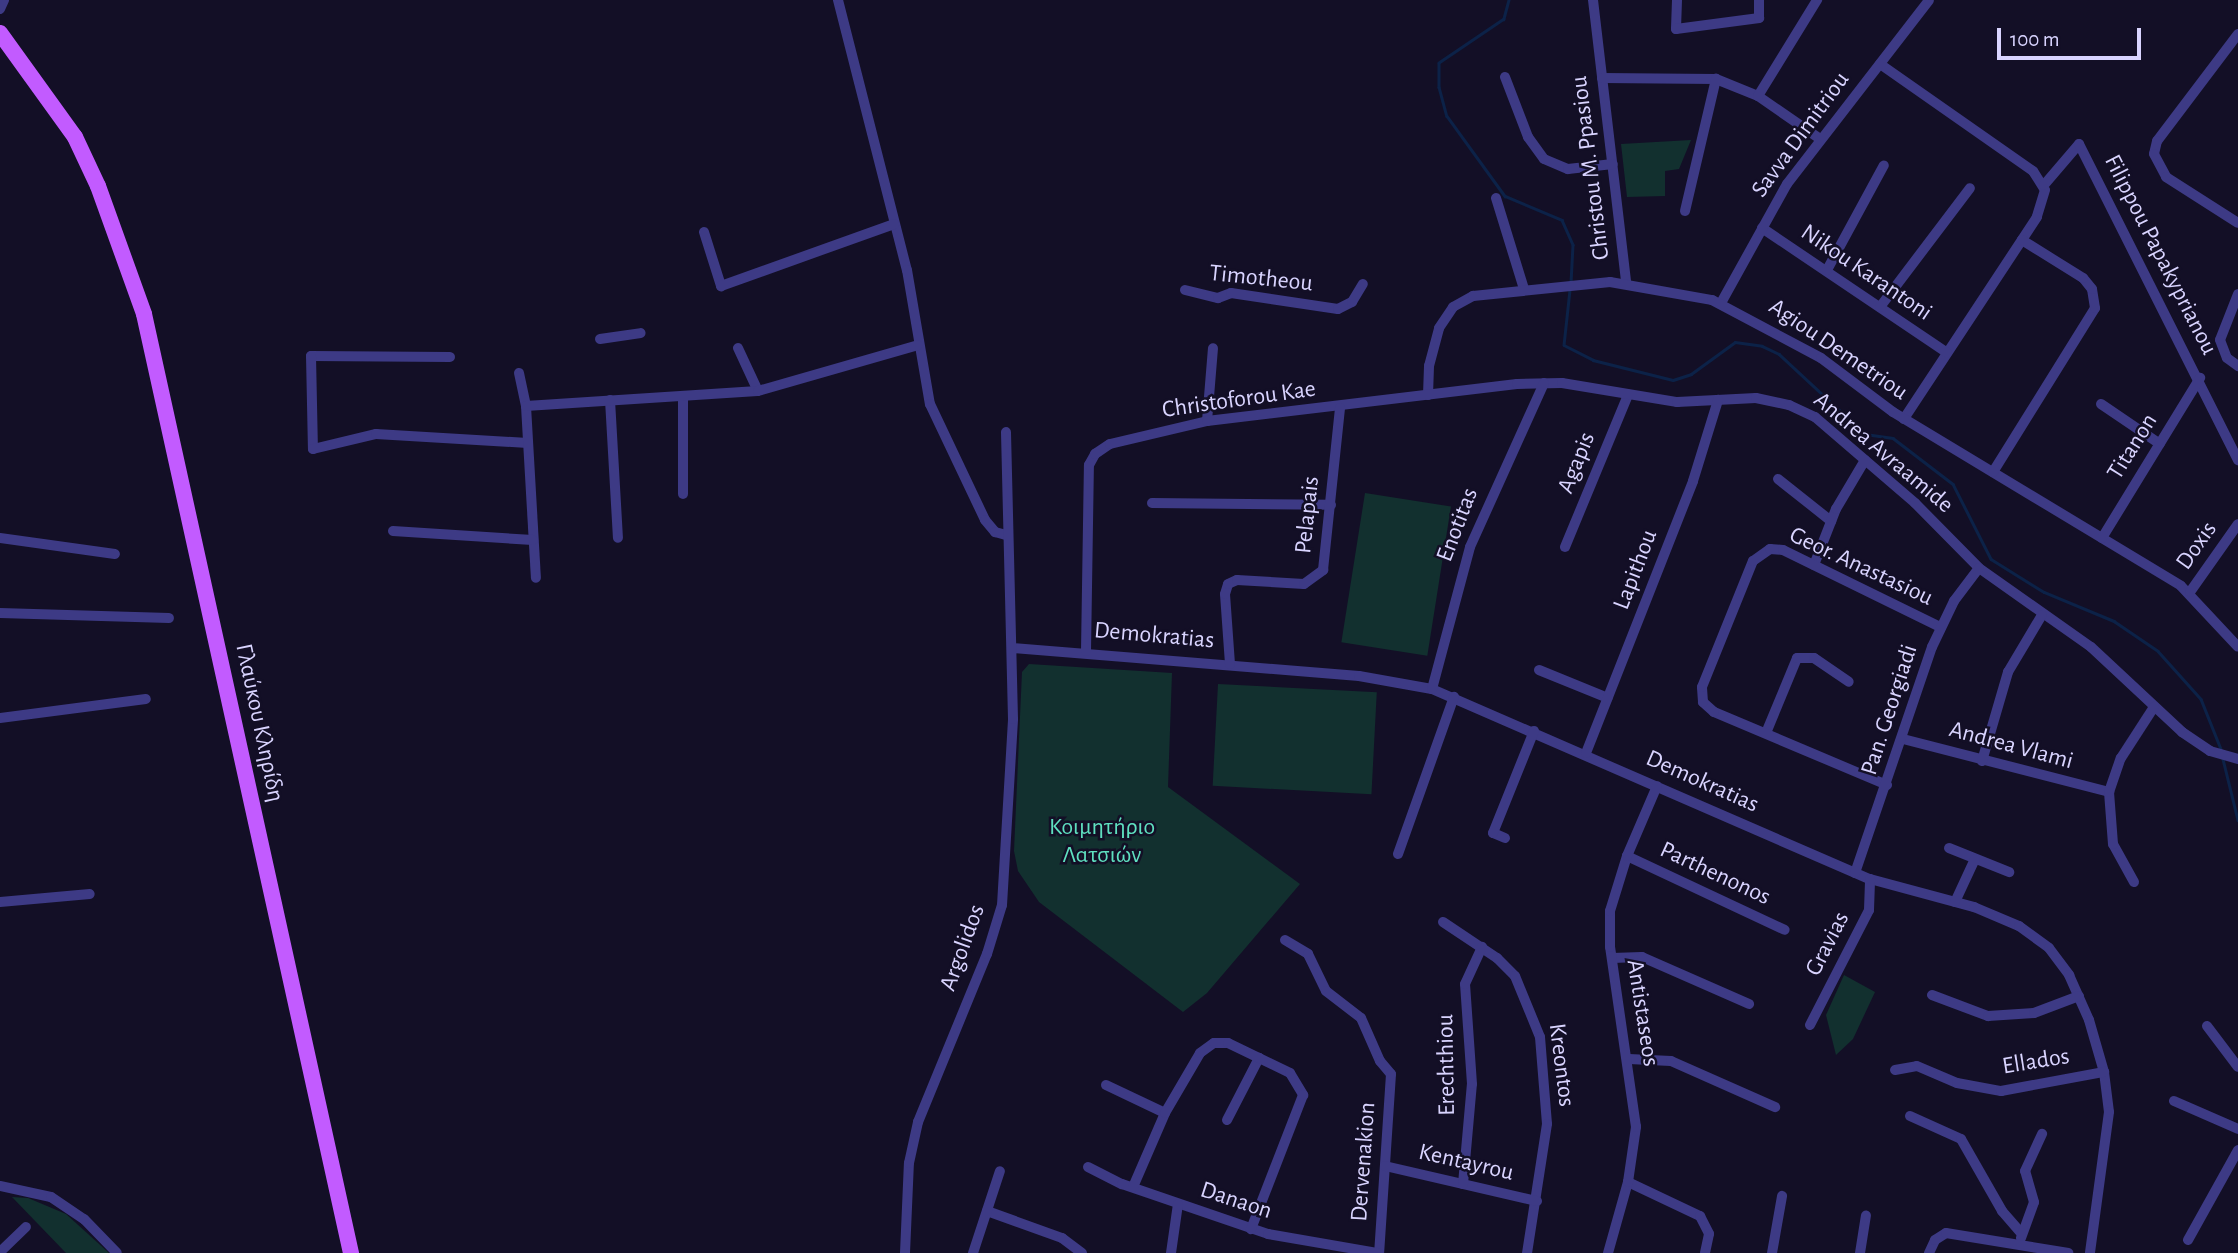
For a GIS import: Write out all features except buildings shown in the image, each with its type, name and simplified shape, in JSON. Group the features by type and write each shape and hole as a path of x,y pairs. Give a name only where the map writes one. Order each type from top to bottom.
{"main road":[{"name":"Γλαύκου Κληρίδη","path":"0,33 75,137 106,207 144,314 351,1253"},
{"name":"Γλαύκου Κληρίδη","path":"0,47 44,104 106,207"}],"street":[{"path":"0,9 4,0"},
{"path":"838,0 907,270 918,345 937,425 988,525 1006,535"},
{"name":"Christou M. Ppasiou","path":"1593,0 1626,283"},
{"path":"1677,0 1676,29 1759,18 1759,0"},
{"path":"1758,96 1817,0"},
{"name":"Savva Dimitriou","path":"1721,303 1762,228 1820,139 1929,0"},
{"path":"2238,34 2157,141 2154,154 2166,177 2238,223"},
{"path":"1880,64 2033,171 2044,185 2043,206 1904,419"},
{"path":"1506,77 1528,137 1544,159 1568,169 1613,164"},
{"path":"1602,78 1716,79 1758,96 1820,139"},
{"path":"1685,211 1716,79"},
{"name":"Filippou Papakyprianou","path":"2044,185 2079,144 2200,378 2238,460"},
{"path":"1827,270 1884,165"},
{"path":"1880,307 1970,188"},
{"path":"1496,198 1524,289"},
{"path":"704,232 721,286 894,224"},
{"name":"Nikou Karantoni","path":"1762,228 1947,353"},
{"path":"1993,472 2089,322 2094,295 2083,278 2022,240"},
{"name":"Agiou Demetriou","path":"1428,395 1435,339 1453,307 1473,296 1524,289 1626,283 1721,303 1821,358 1904,419 2190,593 2238,648"},
{"name":"Timotheou","path":"1185,290 1218,298 1231,293 1338,309 1350,304 1363,284"},
{"path":"2238,294 2220,340 2227,358 2238,366"},
{"path":"600,339 641,333"},
{"path":"526,406 758,391 918,345"},
{"path":"738,348 758,391"},
{"path":"1207,421 1213,348"},
{"path":"450,357 311,356 313,449 376,434 528,443"},
{"path":"519,373 526,406 536,578"},
{"name":"Titanon","path":"2102,538 2200,378"},
{"name":"Andrea Avraamide","path":"1340,408 1428,395 1544,383 1677,402 1756,398 1798,408 1865,460 1979,568 2091,648 2154,708 2217,754 2235,758"},
{"name":"Enotitas","path":"1432,689 1470,547 1544,383"},
{"name":"Agapis","path":"1565,547 1628,395"},
{"path":"683,396 683,494"},
{"path":"610,400 618,538"},
{"name":"Lapithou","path":"1586,753 1693,481 1718,400"},
{"path":"2101,404 2160,444"},
{"name":"Christoforou Kae","path":"1086,651 1091,459 1110,444 1207,421 1340,408"},
{"name":"Pelapais","path":"1230,664 1226,587 1237,580 1300,584 1315,580 1325,565 1340,408"},
{"name":"Argolidos","path":"905,1253 909,1163 918,1122 988,954 1002,905 1013,719 1006,535 1006,432"},
{"path":"1814,565 1830,521 1865,460"},
{"path":"1779,480 1830,521"},
{"path":"1152,503 1331,505"},
{"name":"Doxis","path":"2190,593 2238,524"},
{"path":"393,531 533,540"},
{"path":"0,538 115,554"},
{"name":"Geor. Anastasiou","path":"1766,733 1717,714 1703,702 1703,684 1753,561 1763,551 1779,549 1940,627"},
{"name":"Pan. Georgiadi","path":"1855,873 1940,627 1979,568"},
{"path":"0,613 169,618"},
{"path":"1982,761 2008,672 2042,615"},
{"name":"Demokratias","path":"1012,648 1086,651 1359,676 1432,689 1586,753 1870,880 1993,914 2034,935 2055,955 2079,996 2105,1072 2109,1112 2090,1253"},
{"path":"1849,682 1814,659 1797,658 1766,733 1887,785"},
{"path":"1539,670 1608,698"},
{"path":"1398,854 1454,697"},
{"path":"0,718 146,699"},
{"path":"2134,883 2113,844 2109,792 2121,758 2154,708"},
{"path":"1506,838 1493,833 1534,731"},
{"name":"Andrea Vlami","path":"1903,739 2109,792"},
{"name":"Antistaseos","path":"1608,1253 1628,1182 1636,1127 1629,1059 1612,958 1610,911 1627,856 1657,786"},
{"path":"1949,848 2009,872"},
{"name":"Parthenonos","path":"1627,856 1785,930"},
{"path":"1955,902 1975,859"},
{"name":"Gravias","path":"1810,1026 1869,909 1870,880"},
{"path":"0,902 90,894"},
{"name":"Kreontos","path":"1443,922 1482,947 1519,982 1541,1046 1547,1113 1537,1201 1527,1253"},
{"name":"Dervenakion","path":"1285,940 1308,954 1326,991 1361,1018 1380,1061 1391,1074 1378,1253"},
{"name":"Erechthiou","path":"1463,1184 1472,1084 1465,984 1482,947"},
{"path":"1612,958 1643,957 1749,1004"},
{"path":"1932,995 1988,1016 2034,1013 2079,996"},
{"path":"2207,1026 2238,1067"},
{"path":"1133,1187 1165,1113 1200,1054 1213,1043 1223,1042 1295,1077 1303,1095 1251,1229"},
{"path":"1227,1120 1259,1058"},
{"path":"1629,1059 1671,1061 1775,1107"},
{"name":"Ellados","path":"1895,1070 1917,1066 1957,1083 2001,1091 2105,1072"},
{"path":"1105,1085 1165,1113"},
{"path":"2174,1101 2238,1129"},
{"path":"1910,1116 1961,1139 2001,1211 2021,1239"},
{"path":"2021,1239 2034,1202 2025,1171 2042,1134"},
{"path":"2188,1240 2238,1150"},
{"name":"Kentayrou","path":"1385,1166 1537,1201"},
{"name":"Danaon","path":"1088,1167 1133,1187 1251,1229 1378,1253"},
{"path":"973,1253 1000,1171"},
{"path":"1628,1182 1700,1216 1709,1234 1705,1253"},
{"path":"0,1186 51,1197 84,1219 117,1253"},
{"path":"1772,1253 1782,1196"},
{"path":"1171,1253 1178,1204"},
{"path":"987,1211 1062,1238 1082,1253"},
{"path":"1860,1253 1866,1215"},
{"path":"0,1252 26,1227"},
{"path":"1928,1253 1935,1240 1946,1233 2021,1239 2068,1253"},
{"path":"1296,1253 1297,1239"}],"green space":[{"path":"1691,140 1679,169 1665,171 1665,196 1627,197 1621,144"},
{"path":"1365,493 1451,507 1427,656 1341,642"},
{"name":"Κοιμητήριο Λατσιών","path":"1029,664 1172,673 1168,787 1300,884 1207,993 1183,1012 1039,902 1018,871 1014,851 1022,672"},
{"path":"1218,684 1377,692 1371,794 1213,786"},
{"path":"1844,975 1875,992 1853,1039 1836,1055 1826,1015"},
{"path":"12,1197 28,1198 66,1214 109,1253 66,1253"}],"waterway":[{"path":"1509,0 1504,19 1439,63 1439,87 1447,116 1505,196 1562,220 1573,245 1571,283"},
{"path":"1570,290 1564,345 1593,360 1673,380 1691,374 1735,342 1762,346 1779,354 1865,434 1893,438 1953,484 1991,559 2044,592 2114,621 2158,651 2201,699 2221,749"},
{"path":"2223,759 2238,820"}]}
